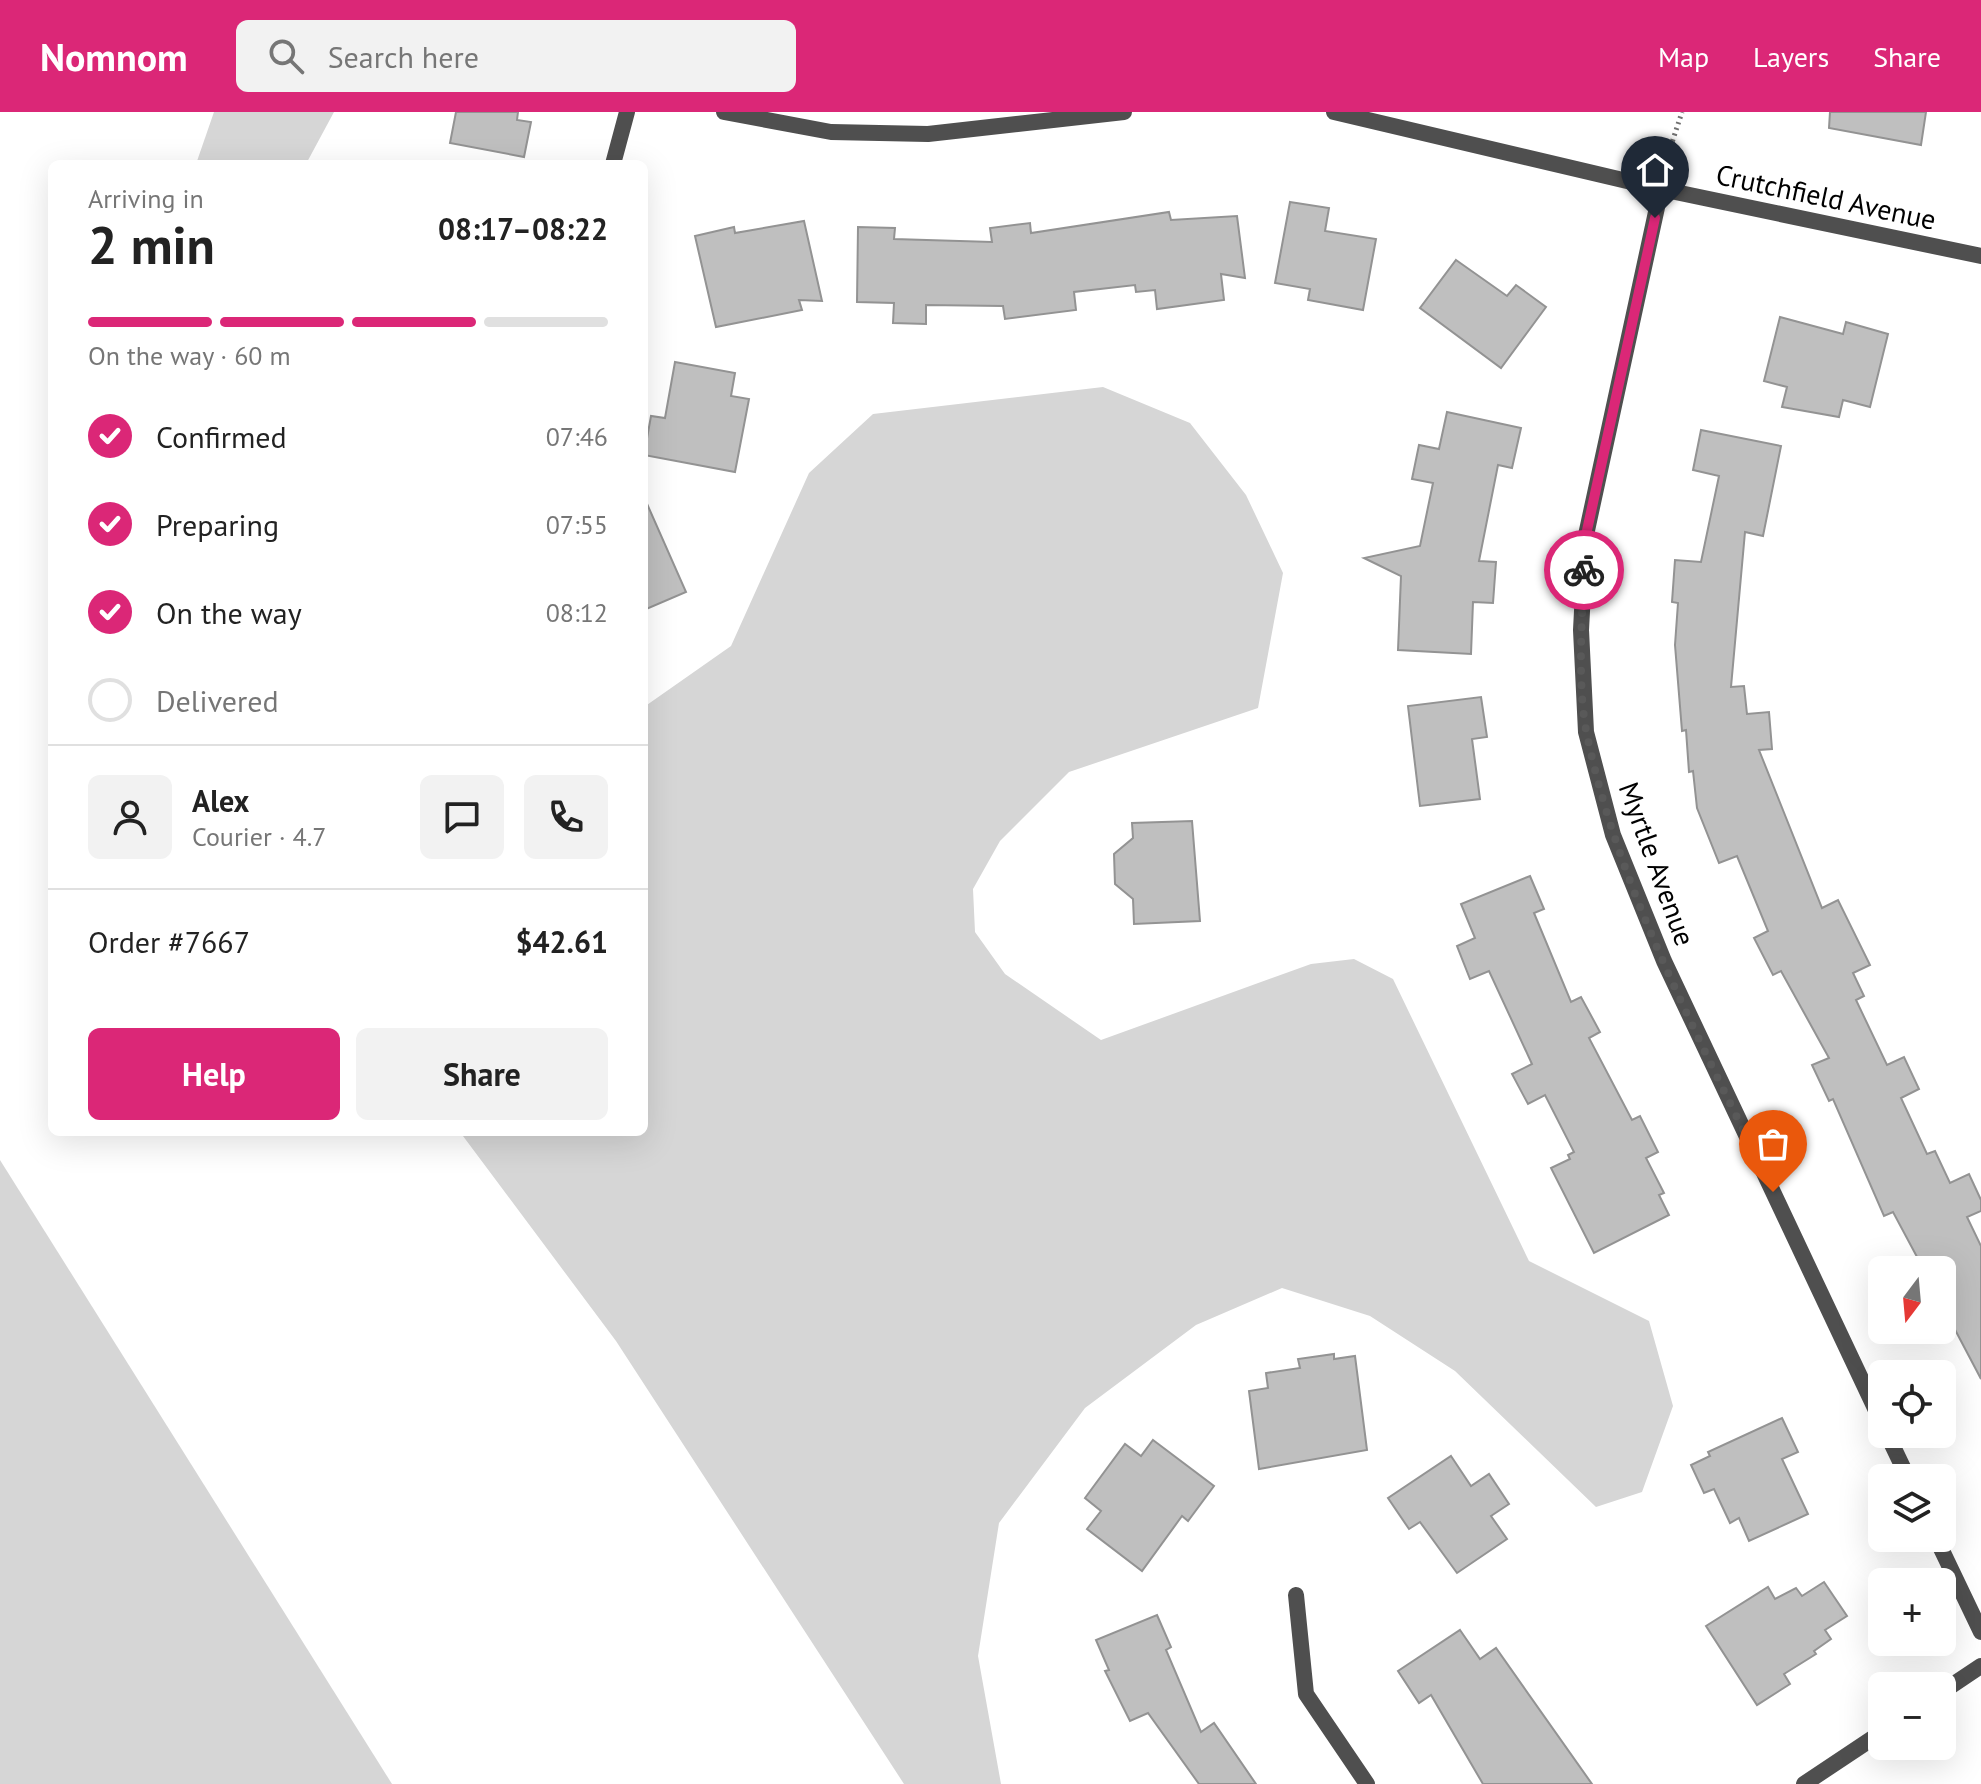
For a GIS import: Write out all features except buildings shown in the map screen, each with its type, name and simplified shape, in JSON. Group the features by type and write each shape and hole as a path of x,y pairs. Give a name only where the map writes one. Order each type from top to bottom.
{"street":[{"path":"614,160 627,112"},
{"path":"724,112 831,132 928,134 1124,112"},
{"name":"Crutchfield Avenue","path":"1334,112 1661,189 1981,256"},
{"name":"Myrtle Avenue","path":"1661,189 1586,535 1581,630 1586,732 1613,835 1664,961 1868,1393"},
{"path":"1943,1552 1981,1632"},
{"path":"1296,1595 1306,1694 1367,1784"},
{"path":"1956,1683 1981,1666"},
{"path":"1804,1784 1868,1741"}],"path":[{"path":"1661,189 1666,154 1682,112"}],"shaded area":[{"path":"214,112 334,112 308,160 197,160"},
{"path":"1103,387 1190,423 1246,495 1283,573 1258,708 1069,772 1000,841 973,889 975,932 1005,974 1101,1040 1311,964 1354,959 1393,979 1529,1261 1649,1321 1673,1406 1642,1492 1596,1507 1455,1371 1370,1316 1282,1288 1196,1325 1085,1408 999,1523 978,1656 1001,1784 904,1784 616,1341 463,1136 648,1136 648,704 731,646 809,473 873,414"},
{"path":"0,1160 392,1784 0,1784"}],"way so far":[{"path":"1584,570 1581,630 1586,732 1613,835 1664,961 1773,1192"}],"route":[{"path":"1584,570 1586,535 1655,218"}]}
